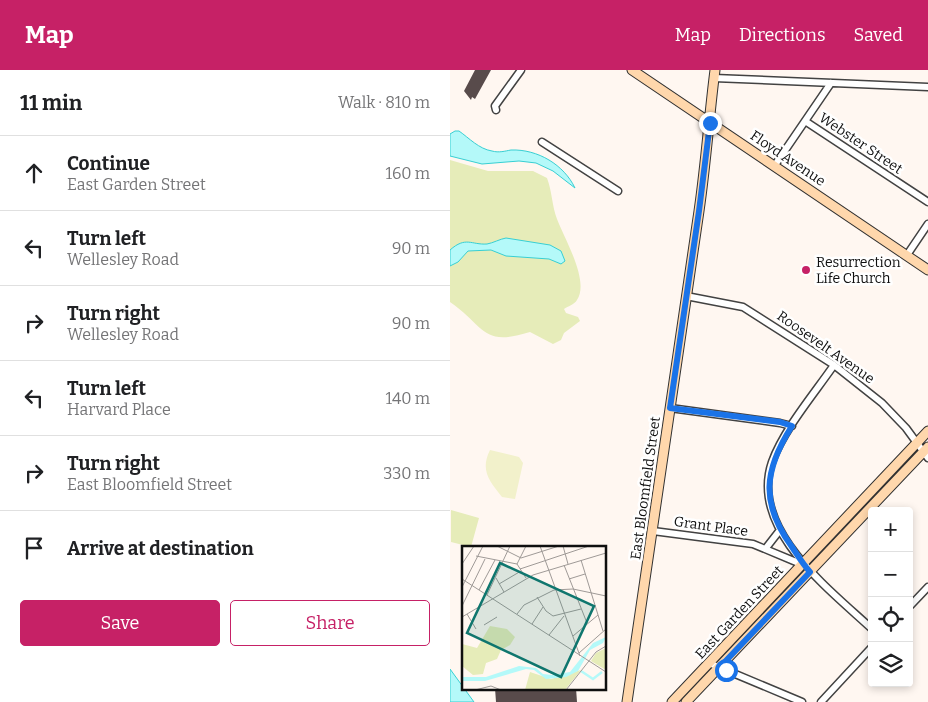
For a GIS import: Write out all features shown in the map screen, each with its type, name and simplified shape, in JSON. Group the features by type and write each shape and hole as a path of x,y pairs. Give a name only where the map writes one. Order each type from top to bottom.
{"street":[{"path":"496,110 495,106 521,70"},
{"name":"Floyd Avenue","path":"632,70 928,270"},
{"path":"715,74 831,83 928,86"},
{"name":"East Bloomfield Street","path":"628,702 710,123 708,112 715,74"},
{"path":"775,165 831,83"},
{"name":"Webster Street","path":"805,121 928,202"},
{"path":"542,142 618,191"},
{"path":"907,255 928,224"},
{"name":"Roosevelt Avenue","path":"686,296 743,307 834,365 882,403 927,452"},
{"path":"834,365 779,447 769,475 771,504 780,530 803,564 868,625"},
{"path":"670,408 771,421 792,426"},
{"name":"East Garden Street","path":"672,702 928,431"},
{"name":"East Garden Street","path":"686,702 927,452"},
{"path":"766,548 780,530"},
{"name":"Grant Place","path":"652,531 737,541 766,548 803,564"},
{"path":"913,603 928,587"},
{"path":"821,702 868,651"},
{"path":"710,663 802,702"}],"green space":[{"path":"450,160 488,171 533,171 547,178 555,214 575,260 580,282 580,292 577,300 564,309 566,313 578,317 580,321 564,333 561,340 553,344 530,332 514,336 493,336 485,332 450,302"},
{"path":"490,450 519,457 523,463 515,499 502,497 487,475 486,464"},
{"path":"451,510 479,518 471,546 451,542"}],"water":[{"path":"459,131 478,146 487,150 502,152 521,150 549,160 564,172 575,188 553,171 536,163 519,161 482,164 450,156 450,134"},
{"path":"506,238 550,245 561,251 565,261 561,264 549,259 506,256 491,250 468,251 458,262 450,266 450,250 460,243 487,244"},
{"path":"450,669 462,686 462,690 465,690 474,702 450,702"}],"building":[{"path":"475,70 491,70 475,99 472,97 471,100 464,91"},
{"path":"495,690 576,690 577,702 496,702"}],"place":[{"name":"Resurrection Life Church","path":"806,270"}],"route":[{"path":"710,123 670,408 780,422 792,426 772,462 769,475 771,504 780,530 810,572 720,667 726,670"}]}
